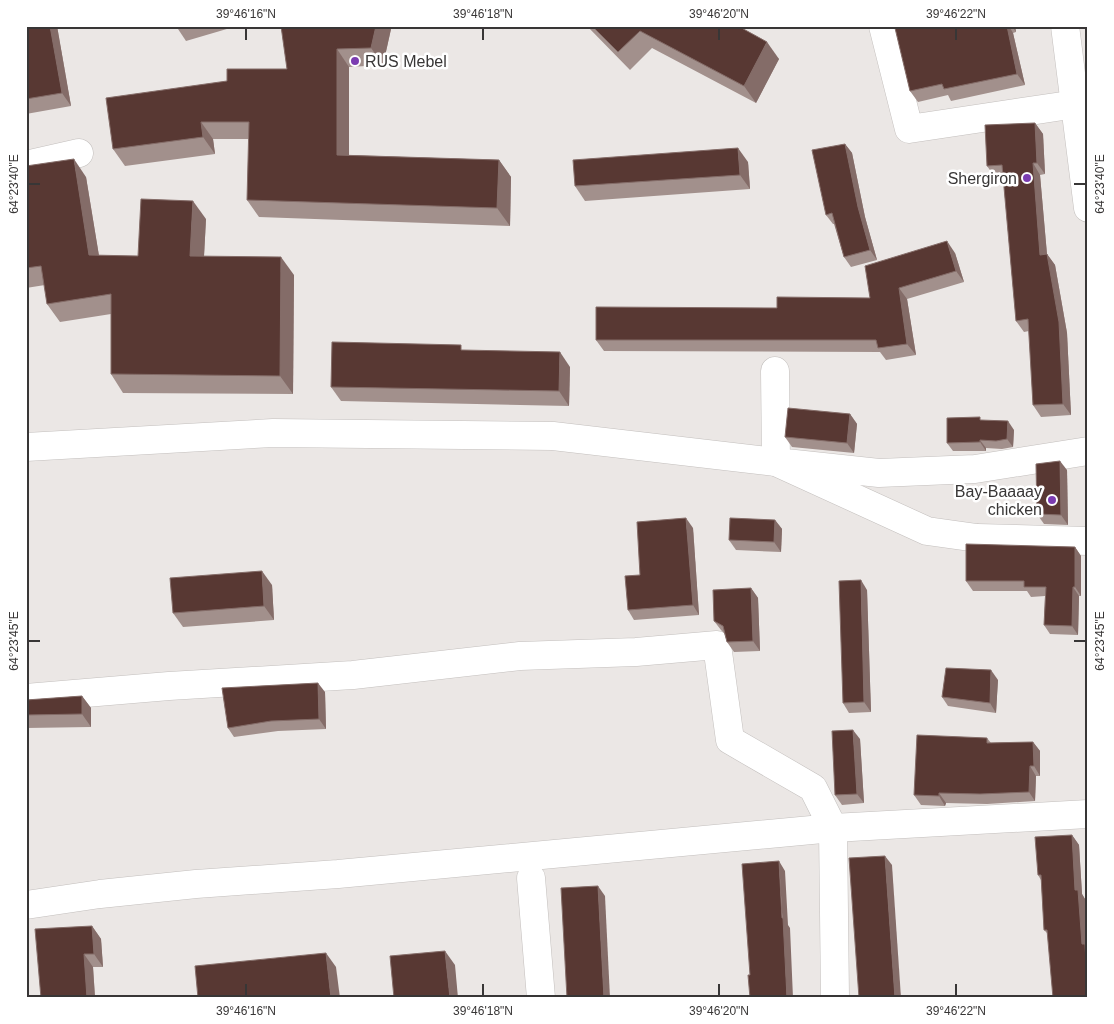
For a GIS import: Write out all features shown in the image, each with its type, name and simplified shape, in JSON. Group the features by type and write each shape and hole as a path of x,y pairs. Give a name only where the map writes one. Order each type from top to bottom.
{"street":[{"path":"883,26 909,129 1076,104"},
{"path":"1065,26 1088,208"},
{"path":"26,165 79,153"},
{"path":"775,371 776,462"},
{"path":"26,447 273,433 553,436 879,473 975,469 1088,451"},
{"path":"776,462 927,531 977,538 1088,541"},
{"path":"26,698 169,686 354,674 520,656 636,652 717,645 730,740 813,788 833,828 836,998"},
{"path":"26,905 100,894 196,884 338,874 833,828 1088,814"},
{"path":"531,878 541,998"}],"building":[{"path":"26,26 50,26 62,93 26,99"},
{"path":"281,26 376,26 371,48 337,49 337,155 499,160 497,208 247,200 249,122 201,122 203,137 113,149 106,98 227,81 227,69 287,69"},
{"path":"592,26 738,26 767,42 744,86 640,31 618,52"},
{"path":"905,26 1007,26 1017,74 944,89 942,84 910,91 895,28"},
{"path":"1035,123 1037,163 1033,163 1040,255 1047,254 1059,322 1063,404 1033,405 1028,319 1016,321 1002,165 987,166 985,125"},
{"path":"845,144 858,207 870,250 844,257 832,213 826,215 812,150"},
{"path":"738,148 740,175 575,186 573,160"},
{"path":"74,159 89,255 138,256 141,199 193,201 190,256 281,257 280,376 111,374 111,294 47,304 41,266 26,268 26,166"},
{"path":"947,241 956,271 899,288 907,344 878,348 876,340 596,340 596,307 777,308 777,297 870,298 865,266"},
{"path":"332,342 461,345 461,350 560,352 559,391 331,387"},
{"path":"788,408 850,414 847,443 785,437"},
{"path":"980,417 980,420 1008,421 1007,439 947,443 947,418"},
{"path":"1060,461 1061,515 1037,514 1036,464"},
{"path":"686,518 693,605 628,610 625,576 640,575 637,522"},
{"path":"730,518 775,520 774,542 729,540"},
{"path":"966,544 1075,547 1075,587 1073,587 1072,626 1044,625 1046,587 1024,587 1024,581 966,581"},
{"path":"262,571 264,606 173,613 170,578"},
{"path":"861,580 864,702 843,703 839,581"},
{"path":"751,588 753,641 727,642 723,626 714,621 713,590"},
{"path":"946,668 991,670 990,703 942,697"},
{"path":"318,683 319,719 271,721 228,728 222,688"},
{"path":"82,696 82,714 26,715 26,700"},
{"path":"853,730 857,794 835,795 832,731"},
{"path":"917,735 987,738 987,743 1033,742 1034,766 1030,766 1029,792 939,793 939,796 914,795"},
{"path":"1072,835 1075,890 1078,890 1082,944 1085,944 1088,998 1053,998 1047,930 1044,930 1041,875 1038,875 1035,837"},
{"path":"885,856 895,998 859,998 849,858"},
{"path":"779,861 787,998 750,998 742,864"},
{"path":"598,886 604,998 567,998 561,888"},
{"path":"92,926 94,954 84,954 87,998 41,998 35,929"},
{"path":"445,951 450,998 394,998 390,956"},
{"path":"326,953 331,998 198,998 195,966"}],"place":[{"name":"RUS Mebel","path":"355,61"},
{"name":"Shergiron","path":"1027,178"},
{"name":"Bay-Baaaay chicken","path":"1052,500"}]}
